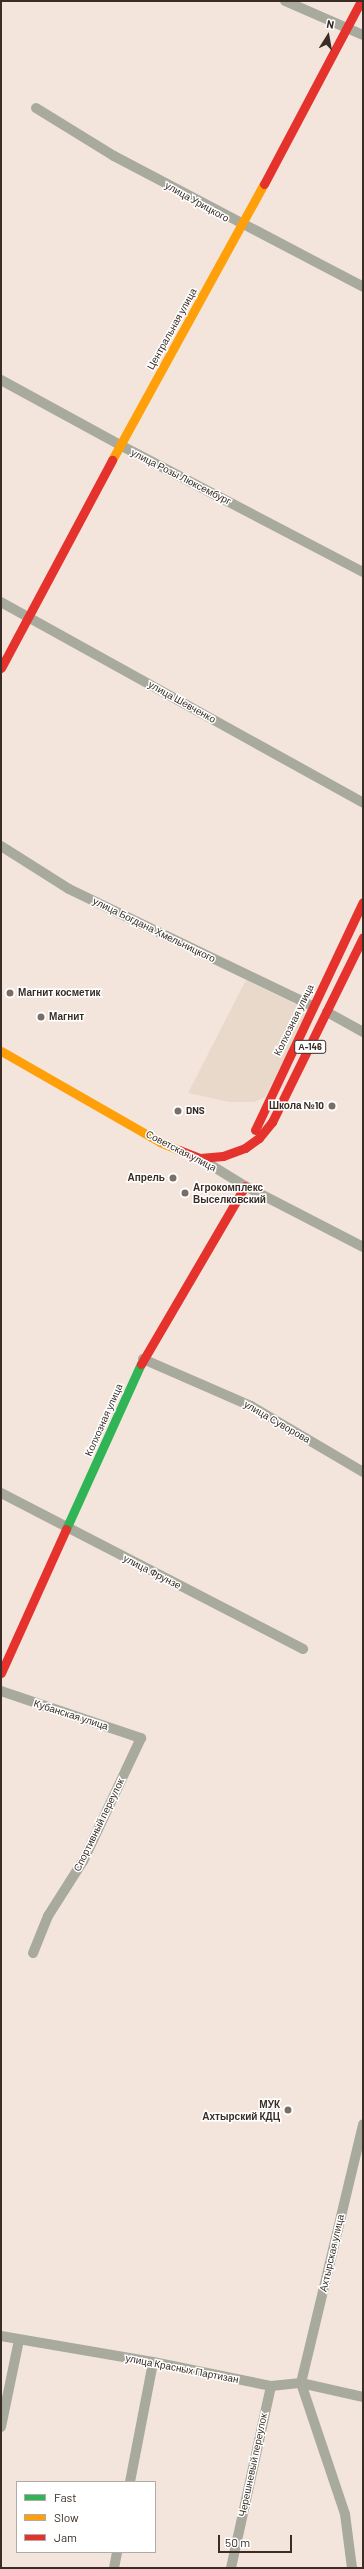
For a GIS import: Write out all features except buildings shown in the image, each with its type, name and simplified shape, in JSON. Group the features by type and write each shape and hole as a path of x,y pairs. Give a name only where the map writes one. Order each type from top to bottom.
{"main road":[{"name":"Центральная улица","path":"1,668 120,446 242,226 345,27 361,1"},
{"name":"Колхозная улица","path":"245,1148 363,902"},
{"name":"А-146","path":"200,1158 223,1156 245,1148 259,1138 272,1122 328,1012 363,937"},
{"name":"Советская улица","path":"1,1051 160,1142 200,1158"},
{"name":"Колхозная улица","path":"1,1673 143,1359 245,1186"}],"street":[{"path":"285,1 363,35"},
{"name":"улица Урицкого","path":"36,108 114,156 242,226 363,288"},
{"name":"улица Розы Люксембург","path":"1,380 120,446 363,572"},
{"name":"улица Шевченко","path":"1,602 363,803"},
{"name":"улица Богдана Хмельницкого","path":"1,846 69,889 312,1006"},
{"path":"328,1012 363,1032"},
{"name":"Советская улица","path":"200,1158 245,1186 363,1247"},
{"name":"улица Суворова","path":"143,1359 251,1406 363,1472"},
{"name":"улица Фрунзе","path":"1,1493 67,1529 303,1649"},
{"name":"Кубанская улица","path":"1,1691 141,1738"},
{"name":"Спортивный переулок","path":"33,1953 48,1916 83,1861 141,1738"},
{"name":"Ахтырская улица","path":"301,2383 363,2124"},
{"name":"улица Красных Партизан","path":"1,2336 153,2362 271,2386 301,2383 363,2397"},
{"path":"1,2427 19,2340"},
{"path":"130,2481 153,2362"},
{"path":"301,2383 345,2514 352,2568"},
{"name":"Черешневый переулок","path":"231,2568 271,2386"},
{"path":"114,2568 117,2553"}],"shaded area":[{"path":"246,980 309,1011 265,1097 254,1102 229,1102 188,1093"}],"traffic: fast":[{"path":"66,1529 141,1364"}],"traffic: slow":[{"path":"112,460 264,184"},
{"path":"1,1051 160,1142 179,1150"}],"traffic: jam":[{"path":"264,184 361,1"},
{"path":"1,668 112,460"},
{"path":"255,1130 363,902"},
{"path":"179,1150 200,1158 223,1156 245,1148 259,1138 272,1122 363,937"},
{"path":"141,1364 245,1186"},
{"path":"1,1673 66,1529"}],"place":[{"name":"Магнит косметик","path":"10,993"},
{"name":"Магнит","path":"41,1017"},
{"name":"Школа №10","path":"332,1106"},
{"name":"DNS","path":"178,1111"},
{"name":"Апрель","path":"173,1178"},
{"name":"Агрокомплекс Выселковский","path":"185,1193"},
{"name":"МУК Ахтырский КДЦ","path":"288,2110"}]}
